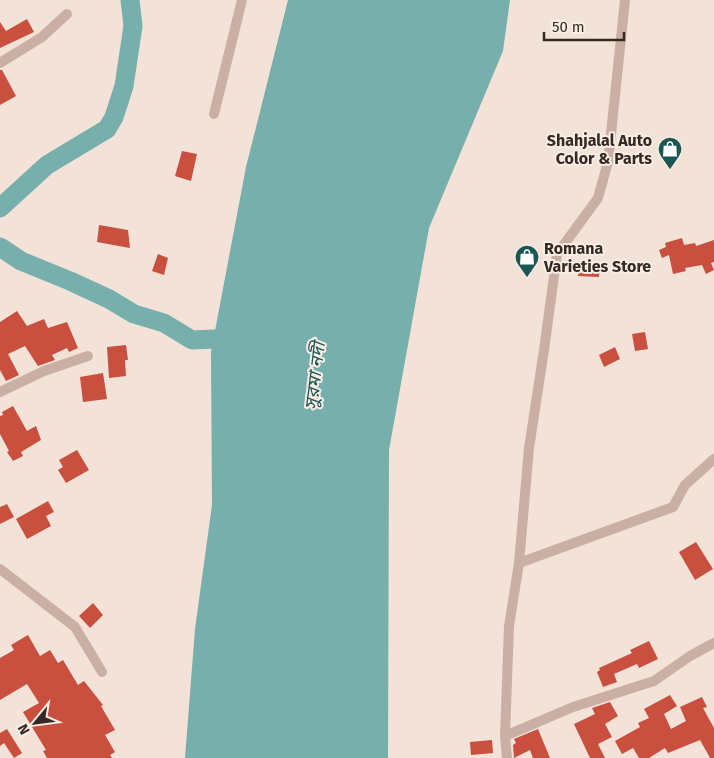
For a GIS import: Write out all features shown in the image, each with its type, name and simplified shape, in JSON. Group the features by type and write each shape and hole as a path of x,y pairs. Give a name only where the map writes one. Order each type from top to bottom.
{"street":[{"path":"214,114 242,0"},
{"path":"506,758 509,626 519,563 529,448 557,254 598,198 608,162 625,0"},
{"path":"0,63 42,37 68,14"},
{"path":"0,392 44,371 88,356"},
{"path":"519,563 673,507 685,485 714,460"},
{"path":"0,569 75,627 102,672"},
{"path":"505,736 574,707 654,681 690,656 714,643"}],"water":[{"name":"সুরমা নদী","path":"288,0 510,0 503,51 429,228 389,450 388,758 185,758 195,629 212,505 211,352 246,167"}],"building":[{"path":"27,19 34,32 0,48 0,22 6,31"},
{"path":"0,70 2,70 16,96 0,105"},
{"path":"182,151 197,154 191,181 175,176"},
{"path":"99,225 128,230 130,248 97,242"},
{"path":"682,238 684,245 695,243 696,246 714,240 714,262 711,263 714,270 706,274 702,265 685,268 686,271 673,274 669,255 662,258 659,250 666,247 665,243"},
{"path":"158,254 168,258 164,275 152,271"},
{"path":"578,264 600,264 599,277 578,276"},
{"path":"17,311 27,326 44,319 48,328 67,322 78,348 69,352 67,348 52,355 55,360 38,366 25,346 8,354 19,375 6,381 0,370 0,322"},
{"path":"645,332 648,349 635,351 632,334"},
{"path":"126,345 128,360 125,360 126,376 109,378 107,347"},
{"path":"615,347 620,359 604,367 599,355"},
{"path":"103,373 107,399 83,402 80,377"},
{"path":"13,406 27,431 36,426 41,440 21,452 23,456 13,461 7,452 9,451 0,434 0,416 3,415 2,412"},
{"path":"77,450 89,470 66,483 58,470 63,467 59,460"},
{"path":"48,501 54,512 46,516 51,526 27,539 16,519"},
{"path":"7,504 14,517 0,524 0,507"},
{"path":"696,542 713,569 695,580 679,552"},
{"path":"93,603 103,615 90,628 79,616"},
{"path":"28,635 40,656 50,650 58,663 63,660 78,685 84,681 103,705 101,706 115,730 105,735 115,752 110,755 112,758 47,758 43,751 46,750 23,712 39,703 27,684 0,700 0,658 14,650 11,645"},
{"path":"649,641 658,659 639,668 637,664 614,674 617,682 603,687 597,672 600,670 599,668 632,653 630,650"},
{"path":"670,695 677,706 664,714 671,729 686,721 680,707 702,697 707,707 703,708 714,728 714,758 710,758 700,740 668,753 665,748 649,758 639,758 633,748 622,754 615,741 640,727 638,723 649,718 644,709"},
{"path":"610,702 618,716 605,724 612,737 598,744 605,758 590,758 574,724 595,714 592,708"},
{"path":"7,729 22,753 14,758 4,743 0,746 0,733"},
{"path":"538,729 550,758 533,758 530,750 514,758 513,745 516,743 514,739"},
{"path":"492,740 493,753 471,755 470,742"}],"waterway":[{"path":"0,208 47,165 107,129 114,117 124,86 133,26 130,0"},
{"path":"0,247 21,261 109,299 134,314 164,323 192,340 239,338"}],"place":[{"name":"Shahjalal Auto Color & Parts","path":"670,170"},
{"name":"Romana Varieties Store","path":"527,278"}]}
